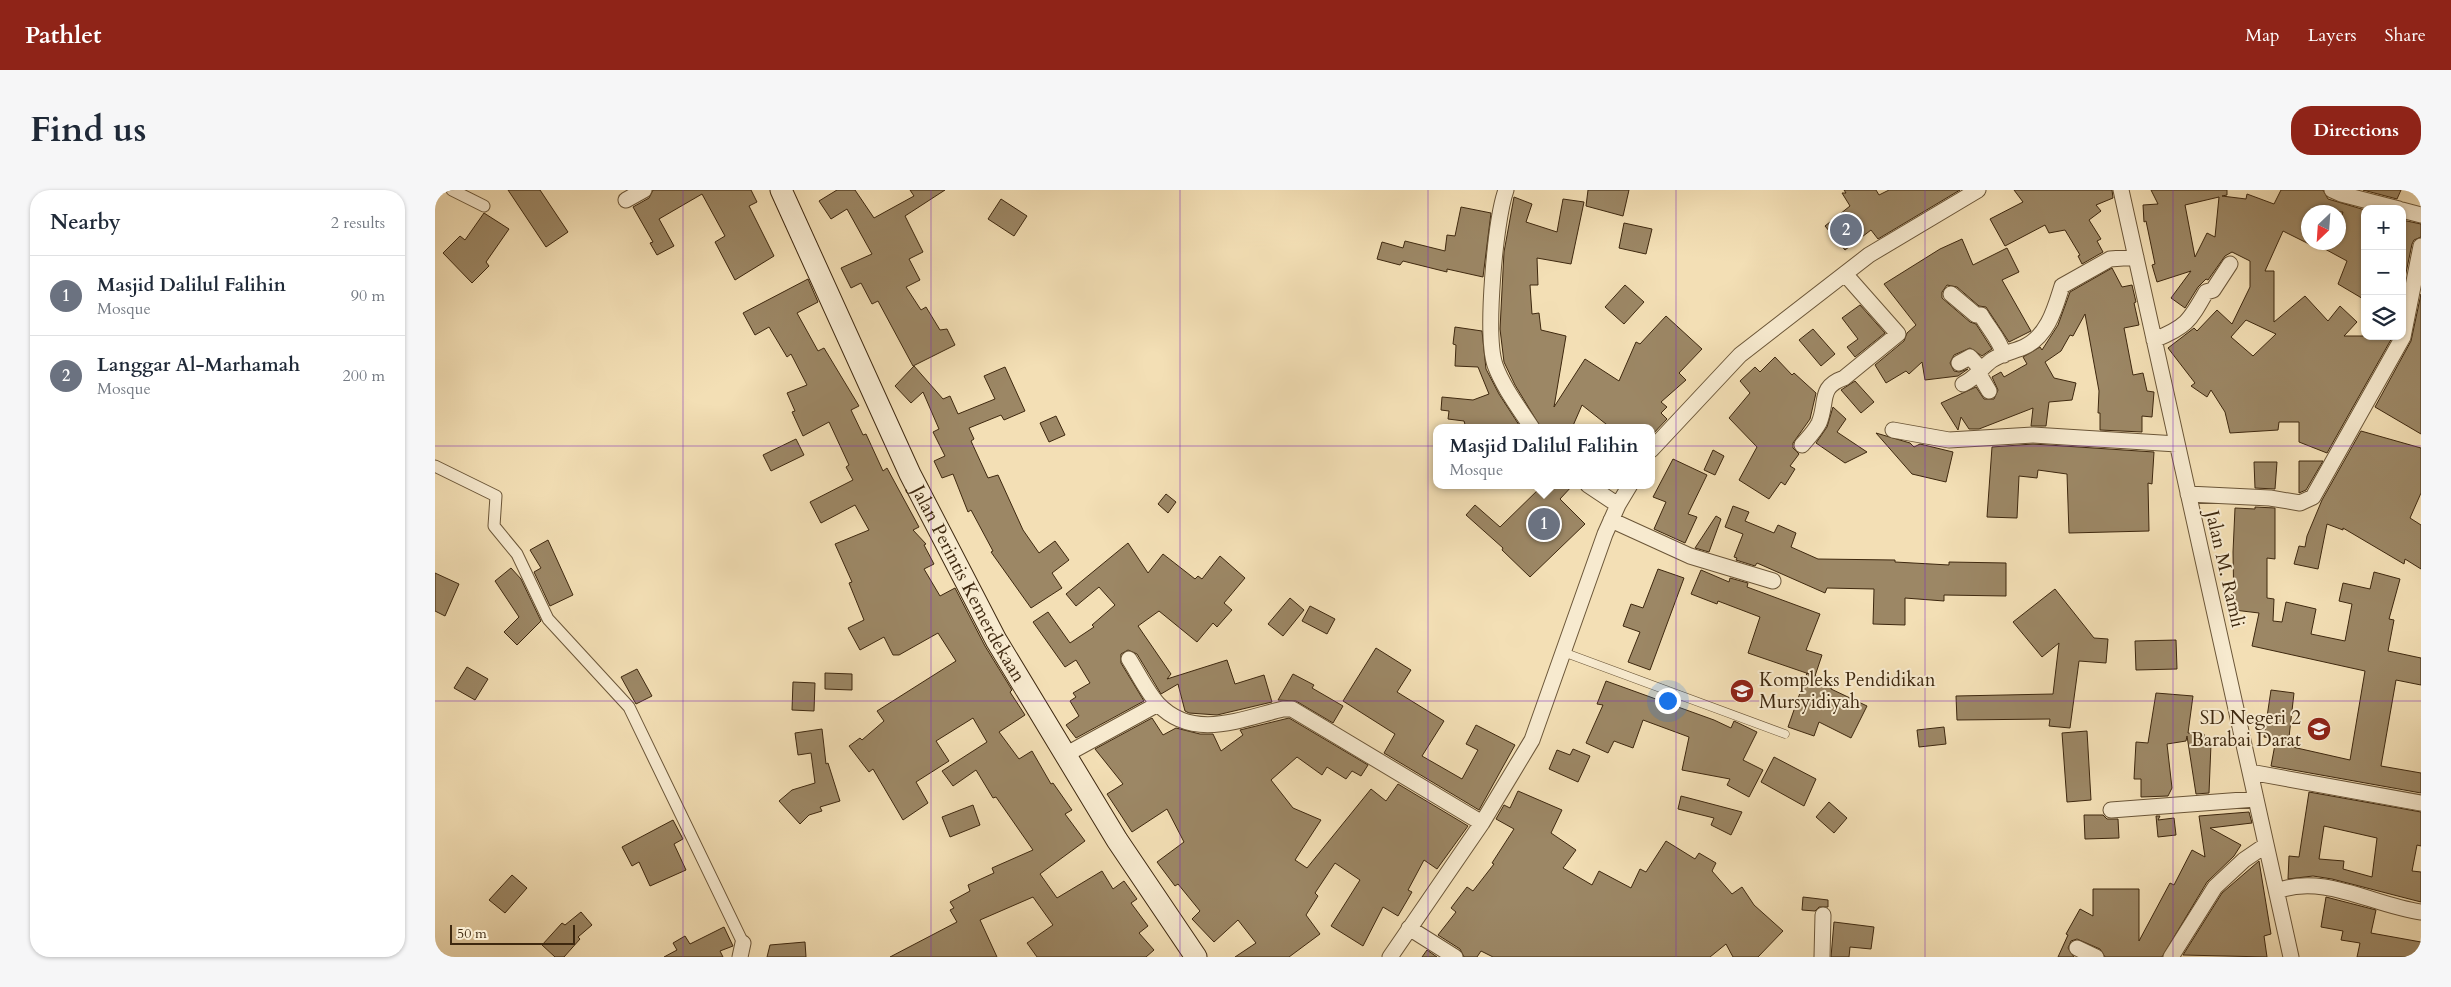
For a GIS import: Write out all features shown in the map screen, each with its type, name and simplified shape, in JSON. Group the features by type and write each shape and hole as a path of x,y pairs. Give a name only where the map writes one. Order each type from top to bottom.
{"main road":[{"name":"Jalan Perintis Kemerdekaan","path":"781,190 910,474 996,640 1117,840 1196,957"}],"street":[{"path":"452,190 484,206"},
{"path":"626,200 645,190"},
{"path":"1506,190 1498,218 1491,343 1495,363 1502,380 1530,424"},
{"path":"1655,446 1741,355 1869,256 1978,190"},
{"name":"Jalan M. Ramli","path":"2121,190 2291,957"},
{"path":"2332,190 2384,205"},
{"path":"2406,211 2421,215"},
{"path":"2188,494 2270,498 2300,503 2313,497 2403,337 2421,246"},
{"path":"1963,384 1979,374 1993,360 2027,345 2043,331 2053,313 2062,286 2110,259 2136,257"},
{"path":"2154,340 2180,328 2197,308 2206,292 2213,290 2230,264"},
{"path":"1802,445 1819,423 1825,391 1833,382 1844,378 1898,334 1845,274"},
{"path":"1951,294 1976,315 1981,315 1989,330 2001,345 2004,355"},
{"path":"1959,363 1970,357 1980,368 1979,374 1989,391"},
{"path":"1893,430 1949,440 2033,435 2177,444"},
{"path":"435,466 496,496 494,526 517,554 548,619 629,707 741,950"},
{"path":"1594,489 1617,505"},
{"path":"1390,957 1482,823 1532,740 1611,520 1617,505 1627,489"},
{"path":"1611,520 1690,556 1773,581"},
{"path":"1129,659 1158,704 1179,720 1195,725 1216,725 1283,709 1293,709 1482,823"},
{"path":"1065,755 1158,704"},
{"path":"2250,772 2421,803"},
{"path":"2111,810 2256,798"},
{"path":"2171,957 2215,887 2245,860 2266,845"},
{"path":"2277,891 2289,886 2301,885 2327,887 2406,910 2421,912"},
{"path":"1822,957 1823,915"},
{"path":"1409,928 1455,957"},
{"path":"2077,948 2096,957"}],"lane":[{"path":"1563,652 1785,734"}],"building":[{"path":"508,190 540,190 568,232 546,247"},
{"path":"653,190 751,190 757,202 749,206 774,256 735,280 715,242 725,236 702,194 659,219 674,246 657,255 650,243 653,242 633,207 649,198"},
{"path":"837,190 855,190 874,218 914,196 910,190 945,190 905,216 923,252 909,259 920,280 906,287 921,310 926,307 940,330 947,329 955,345 913,366 878,301 872,304 861,283 851,288 841,268 872,254 847,209 831,219 819,201"},
{"path":"1588,190 1629,190 1623,216 1586,206"},
{"path":"1844,190 1876,190 1879,195 1889,190 1960,190 1878,239 1871,230 1845,250 1825,226 1850,206 1842,193 1846,193"},
{"path":"2014,190 2112,190 2113,198 2096,205 2101,211 2089,220 2101,239 2097,241 2103,252 2082,264 2078,256 2080,255 2065,230 2049,233 2045,225 2005,246 1990,219 2023,202"},
{"path":"2151,190 2227,190 2227,195 2222,196 2246,199 2247,194 2274,204 2281,190 2323,190 2328,199 2361,209 2361,298 2338,284 2347,261 2327,250 2346,250 2346,205 2301,205 2301,240 2283,231 2265,271 2274,271 2274,322 2305,296 2328,321 2340,306 2357,322 2344,336 2361,336 2361,340 2391,340 2327,453 2299,442 2299,422 2279,422 2278,430 2230,433 2225,412 2211,390 2207,397 2191,386 2195,383 2168,348 2194,328 2197,331 2217,310 2232,324 2250,287 2250,261 2232,252 2225,256 2208,280 2206,279 2198,287 2185,308 2171,298 2191,271 2157,282 2152,265 2155,264 2146,221 2144,222 2143,205 2158,204","holes":["2219,197 2215,237 2207,233 2195,257 2185,205","2246,320 2276,334 2253,356 2231,337"]},
{"path":"2363,190 2401,190 2397,199"},
{"path":"1514,197 1532,204 1526,222 1557,232 1563,199 1584,202 1571,264 1537,258 1538,285 1530,285 1532,314 1539,313 1541,330 1566,336 1554,407 1585,359 1619,381 1636,342 1640,344 1666,316 1702,349 1679,373 1686,380 1661,402 1667,407 1661,413 1667,419 1655,432 1655,424 1606,424 1582,405 1574,424 1539,424 1515,385 1504,362 1500,329 1504,252"},
{"path":"1001,199 1027,216 1014,236 988,219"},
{"path":"1461,207 1491,213 1483,277 1447,269 1447,272 1403,261 1400,265 1377,259 1382,242 1403,248 1405,241 1445,251 1447,235 1455,236"},
{"path":"484,213 509,229 486,262 489,266 472,283 443,253 460,236 465,240"},
{"path":"2406,221 2421,224 2421,237 2414,240 2406,273"},
{"path":"1624,223 1652,229 1646,254 1619,248"},
{"path":"1962,239 1973,265 2007,248 2019,272 2002,280 2031,331 2009,342 1986,307 1979,306 1957,287 1947,285 1942,292 1942,298 1970,322 1976,324 1992,349 1982,356 1970,348 1954,355 1950,363 1954,371 1959,372 1968,369 1958,376 1925,380 1922,362 1909,374 1906,371 1886,383 1875,365 1904,341 1907,333 1916,325 1884,284 1940,249"},
{"path":"2112,268 2122,287 2132,285 2136,302 2134,303 2139,325 2124,328 2133,375 2143,373 2147,391 2154,392 2152,417 2142,416 2142,432 2100,430 2100,413 2098,413 2099,391 2085,314 2073,336 2070,335 2061,351 2045,362 2054,378 2076,383 2072,400 2049,402 2046,426 2031,426 2033,408 1979,429 1969,429 1961,417 1958,430 1941,403 1976,387 1984,399 1994,399 1998,390 1992,377 2001,372 2004,377 2027,364 2023,357 2040,347 2042,350 2058,325 2070,292"},
{"path":"808,279 818,302 797,313 818,351 824,348 859,406 851,410 863,435 866,434 883,471 887,468 919,527 913,530 926,544 924,545 934,564 924,569 940,596 955,588 985,646 1012,690 1010,692 1025,715 999,732 1019,759 1032,751 1051,784 1053,783 1072,810 1065,814 1085,841 1040,874 1057,898 1102,871 1113,889 1124,881 1137,899 1131,903 1148,926 1139,933 1154,950 1146,957 1037,957 1027,943 1053,925 1033,897 980,920 997,957 890,957 957,922 950,910 954,908 950,902 970,891 968,885 994,873 992,868 1033,850 996,797 993,798 976,770 953,786 942,771 987,742 973,718 936,741 949,761 916,782 928,803 903,820 873,769 869,772 849,746 860,738 862,740 884,721 877,711 956,661 938,633 899,655 893,655 884,637 860,650 848,628 864,620 849,583 852,582 835,544 869,530 855,505 821,523 810,502 853,480 846,467 849,465 829,422 803,436 792,412 795,411 787,393 807,385 791,354 787,357 769,327 755,335 743,313"},
{"path":"1625,285 1644,302 1624,324 1605,307"},
{"path":"2421,294 2421,434 2375,407 2411,341"},
{"path":"1860,305 1885,333 1855,357 1847,347 1858,339 1842,318"},
{"path":"1455,327 1482,331 1486,369 1518,424 1465,424 1464,421 1448,419 1449,411 1441,410 1442,397 1473,400 1489,394 1478,367 1455,366 1456,345 1453,344"},
{"path":"1813,329 1835,354 1821,366 1799,340"},
{"path":"1775,357 1792,375 1794,373 1816,393 1810,419 1793,443 1793,448 1799,454 1790,466 1795,469 1785,485 1781,482 1769,499 1739,480 1757,447 1729,418 1750,393 1740,381 1755,367 1760,372"},
{"path":"914,366 943,399 950,396 958,414 995,399 984,376 1005,367 1025,411 1004,420 1001,415 969,428 974,439 971,441 988,478 998,475 1023,530 1039,553 1055,541 1069,560 1052,573 1062,588 1031,608 991,552 993,551 971,510 968,512 953,474 942,478 934,461 945,456 933,432 939,429 923,392 911,403 895,386"},
{"path":"1855,381 1874,402 1861,413 1841,390"},
{"path":"1833,407 1846,419 1837,432 1867,452 1845,463 1816,443 1827,427"},
{"path":"1056,416 1065,435 1049,442 1040,423"},
{"path":"2361,431 2421,448 2421,493 2410,518 2421,525 2421,569 2405,559 2404,564 2343,528 2343,530 2327,524 2318,569 2294,564 2299,546 2305,547 2307,536 2322,500"},
{"path":"1876,433 1910,443 1914,447 1920,444 1953,452 1946,482 1912,474"},
{"path":"796,439 804,455 771,471 763,455"},
{"path":"2033,444 2154,452 2152,484 2148,483 2149,531 2069,533 2067,474 2038,470 2037,478 2019,476 2017,518 1987,517 1992,447"},
{"path":"1713,450 1724,456 1715,475 1704,470"},
{"path":"1673,459 1707,475 1688,514 1697,517 1685,543 1654,529 1666,502 1653,497"},
{"path":"2299,461 2323,461 2306,490 2299,493"},
{"path":"2254,462 2277,462 2275,489 2255,488"},
{"path":"1539,489 1569,489 1560,499 1585,524 1530,577 1502,550 1503,548 1466,515 1475,505 1500,527"},
{"path":"1166,494 1176,502 1168,513 1158,504"},
{"path":"1733,506 1749,512 1745,521 1774,533 1778,525 1796,533 1791,547 1818,559 1895,560 1895,562 1949,565 1949,562 2006,563 2006,596 1944,595 1944,601 1905,598 1905,625 1873,624 1874,589 1827,588 1825,593 1757,563 1755,566 1736,560 1737,558 1734,557 1743,534 1725,527"},
{"path":"2255,507 2275,508 2275,559 2267,558 2267,598 2274,599 2273,621 2282,622 2286,602 2316,609 2311,634 2345,641 2352,604 2339,601 2343,583 2370,589 2374,572 2400,579 2389,619 2394,620 2388,651 2421,658 2421,685 2396,680 2381,766 2421,773 2421,793 2271,766 2276,739 2264,737 2271,690 2294,693 2288,746 2350,760 2365,671 2252,646 2259,613 2234,610 2233,552 2235,508 2255,509"},
{"path":"1716,516 1721,519 1709,552 1695,548"},
{"path":"548,540 573,595 550,606 534,572 541,568 530,550"},
{"path":"1128,543 1148,573 1163,554 1195,579 1198,576 1202,579 1220,556 1245,578 1224,603 1232,610 1217,627 1213,623 1197,642 1159,611 1138,626 1171,674 1167,679 1227,660 1235,684 1264,675 1272,702 1217,715 1189,713 1185,711 1178,684 1161,694 1137,654 1128,650 1121,654 1121,663 1144,701 1076,738 1066,725 1079,716 1070,701 1076,697 1073,693 1090,683 1076,660 1065,667 1033,622 1048,612 1070,643 1094,627 1092,625 1115,605 1099,587 1076,606 1066,594"},
{"path":"511,568 521,579 541,621 517,645 504,632 519,617 495,581"},
{"path":"1658,569 1684,578 1650,670 1628,662 1640,632 1623,626 1631,604 1643,608"},
{"path":"1701,570 1729,582 1730,578 1748,583 1747,587 1820,614 1806,650 1822,655 1815,676 1748,653 1760,617 1718,601 1717,604 1691,594"},
{"path":"435,573 459,584 445,616 435,611"},
{"path":"2055,589 2094,638 2108,639 2106,663 2079,661 2070,728 2049,726 2050,719 1957,720 1956,696 2053,694 2059,643 2042,657 2013,622"},
{"path":"1290,598 1304,610 1283,636 1268,624"},
{"path":"1310,606 1335,619 1327,634 1302,621"},
{"path":"2176,640 2177,669 2136,670 2135,641"},
{"path":"1376,648 1411,670 1397,692 1444,721 1422,756 1462,779 1478,750 1466,744 1476,725 1515,745 1479,810 1384,753 1395,734 1343,701"},
{"path":"467,667 488,679 475,700 454,688"},
{"path":"637,669 652,696 636,704 621,677"},
{"path":"825,673 852,674 852,690 825,689"},
{"path":"1807,673 1833,682 1831,689 1867,706 1851,738 1819,722 1814,736 1788,727"},
{"path":"1293,674 1314,685 1312,688 1343,706 1333,723 1296,701 1278,700"},
{"path":"1606,681 1714,720 1731,728 1734,721 1757,732 1743,760 1763,770 1749,797 1727,785 1730,779 1682,770 1689,737 1643,720 1633,748 1614,741 1608,753 1586,743 1603,705 1597,704"},
{"path":"793,682 815,683 814,711 792,710"},
{"path":"2156,693 2193,696 2188,733 2204,734 2204,744 2211,744 2209,793 2196,794 2187,736 2186,741 2167,744 2172,788 2168,796 2141,797 2141,779 2134,779 2136,742 2148,743"},
{"path":"1152,718 1163,735 1176,728 1200,734 1213,734 1221,751 1243,735 1240,730 1289,718 1368,765 1361,776 1352,771 1346,779 1327,767 1322,775 1297,757 1271,780 1293,808 1321,820 1295,860 1307,868 1371,789 1386,801 1398,784 1468,826 1437,869 1424,860 1408,890 1412,892 1398,916 1383,907 1363,946 1331,926 1360,880 1335,863 1315,893 1318,896 1306,915 1320,934 1289,957 1235,957 1256,943 1238,920 1214,942 1192,919 1200,911 1178,884 1175,886 1157,862 1184,842 1167,809 1132,832 1107,794 1123,784 1095,749"},
{"path":"1944,727 1946,744 1919,747 1917,730"},
{"path":"822,729 826,764 828,763 840,801 820,807 822,811 809,815 800,824 779,801 792,790 815,783 811,753 798,755 795,733"},
{"path":"2087,731 2091,800 2067,802 2062,733"},
{"path":"1573,749 1590,756 1578,782 1549,769 1557,750 1570,755"},
{"path":"1774,757 1816,779 1804,806 1761,782"},
{"path":"1518,791 1562,810 1551,833 1576,850 1563,868 1592,885 1599,871 1631,888 1640,869 1646,872 1666,841 1695,859 1699,853 1716,863 1712,871 1732,894 1742,887 1754,905 1783,931 1758,957 1733,957 1726,944 1710,957 1493,957 1481,951 1477,957 1464,957 1460,949 1438,935 1456,912 1451,908 1467,887 1473,891 1494,864 1492,863 1514,829 1496,819 1504,805 1510,808"},
{"path":"2309,792 2421,812 2421,846 2417,845 2412,871 2421,872 2421,902 2332,879 2313,876 2288,879 2289,856 2299,857","holes":["2324,826 2377,838 2372,877 2343,869 2344,861 2319,859"]},
{"path":"1681,796 1742,812 1731,835 1711,825 1714,818 1678,809"},
{"path":"1829,802 1847,818 1834,833 1816,817"},
{"path":"973,805 980,825 950,837 942,817"},
{"path":"2249,812 2252,823 2210,828 2241,845 2234,856 2207,882 2162,957 2105,957 2100,949 2077,939 2071,941 2068,948 2074,957 2058,957 2068,935 2066,934 2080,909 2093,916 2093,889 2139,889 2139,941 2170,883 2174,885 2192,850 2205,857 2199,816"},
{"path":"2084,815 2103,815 2107,819 2118,819 2119,838 2085,839"},
{"path":"2156,816 2160,816 2158,820 2174,818 2176,835 2158,837"},
{"path":"673,820 683,839 674,844 686,870 650,886 639,862 632,866 622,847"},
{"path":"2259,861 2271,934 2264,936 2267,957 2183,955 2222,893"},
{"path":"512,875 527,888 505,913 489,900"},
{"path":"1803,897 1828,900 1828,907 1819,907 1815,911 1802,910"},
{"path":"2326,897 2376,910 2371,933 2421,942 2421,957 2357,957 2360,943 2341,940 2343,931 2321,927"},
{"path":"581,912 592,925 578,937 580,939 564,957 555,957 542,945 562,923 565,925"},
{"path":"1834,922 1874,927 1871,949 1850,947 1849,957 1831,957"},
{"path":"724,927 733,946 720,951 723,957 664,957 677,950 673,943 685,936 690,944"},
{"path":"805,942 806,957 767,957 770,945"},
{"path":"1427,950 1437,957 1422,957"}],"place":[{"name":"Langgar Al-Marhamah","path":"1846,230"},
{"name":"Masjid Dalilul Falihin","path":"1544,524"},
{"name":"Kompleks Pendidikan Mursyidiyah","path":"1742,691"},
{"name":"SD Negeri 2 Barabai Darat","path":"2319,729"}]}
